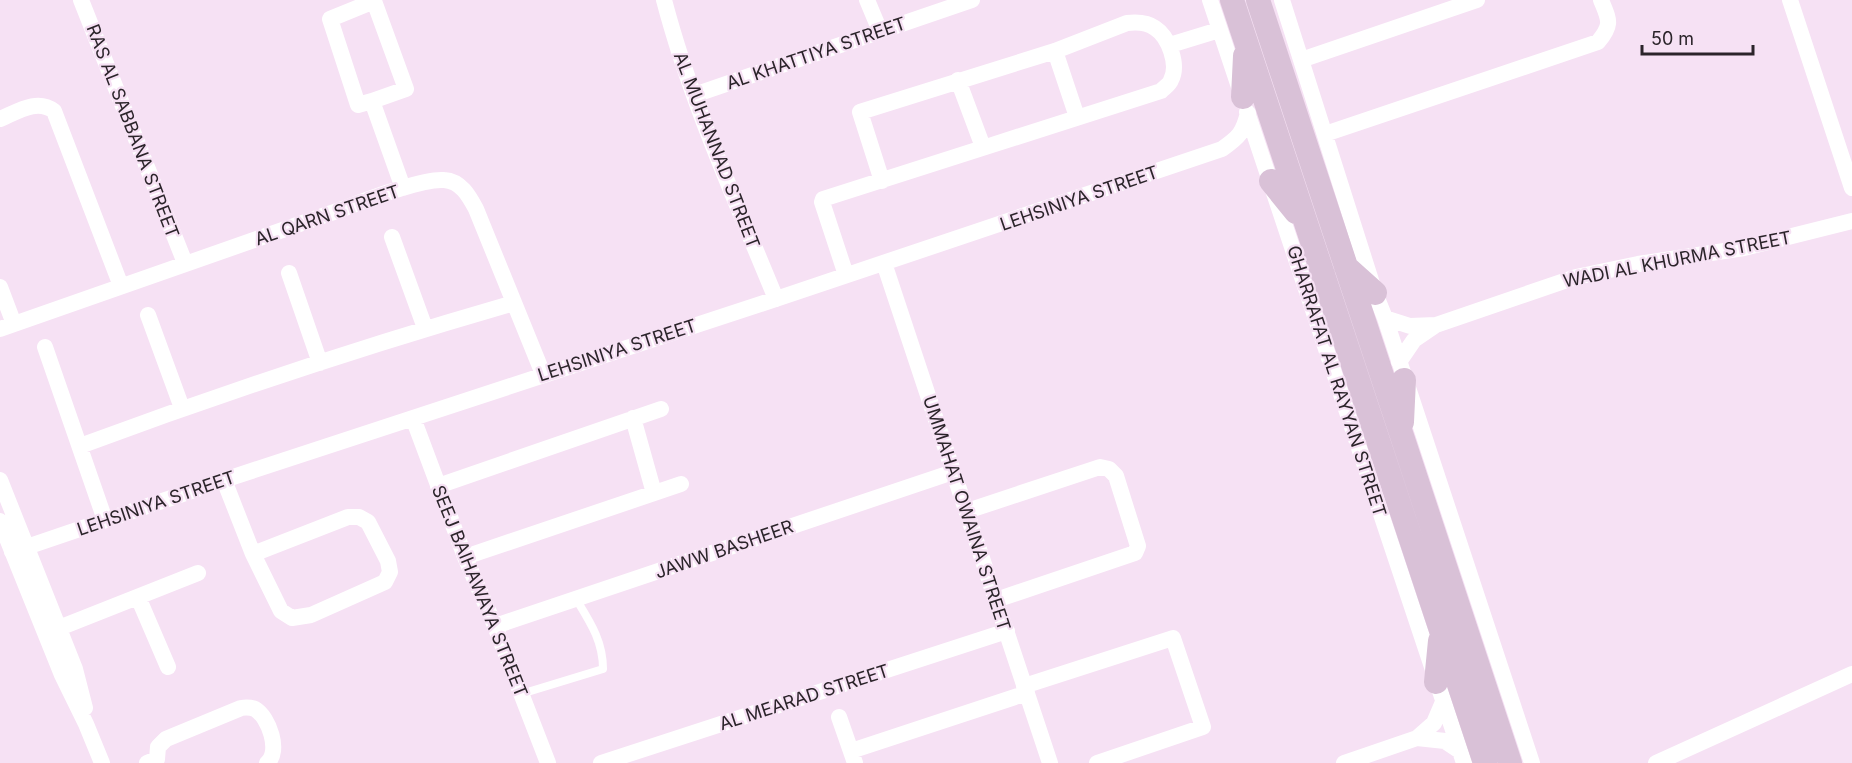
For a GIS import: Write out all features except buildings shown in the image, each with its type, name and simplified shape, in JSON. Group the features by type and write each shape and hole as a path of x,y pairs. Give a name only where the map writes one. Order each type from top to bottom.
{"main road":[{"name":"GHARRAFAT AL RAYYAN STREET","path":"1232,0 1485,763"},
{"path":"1258,0 1510,763"},
{"path":"1245,105 1246,42"},
{"path":"1268,172 1306,223"},
{"path":"1344,266 1375,293"},
{"path":"1402,371 1402,436"},
{"path":"1439,692 1440,630"},
{"path":"1500,731 1527,763"}],"street":[{"name":"RAS AL SABBANA STREET","path":"81,0 185,263"},
{"name":"AL MUHANNAD STREET","path":"664,0 677,48 694,95 776,299"},
{"path":"867,0 880,31"},
{"name":"AL KHATTIYA STREET","path":"694,95 972,0"},
{"name":"GHARRAFAT AL RAYYAN STREET","path":"1210,0 1462,757"},
{"path":"1282,0 1375,293 1532,763"},
{"path":"1301,60 1477,0"},
{"path":"1325,134 1598,42 1608,30 1608,18 1601,0"},
{"path":"1790,0 1852,188"},
{"path":"374,1 406,89 372,101 358,105 330,19 374,1"},
{"path":"846,275 822,200 882,181 983,147 1161,91 1172,81 1174,64 1170,45 1156,28 1138,22 1127,23 1054,51 860,112 882,181"},
{"path":"1170,45 1220,30"},
{"path":"1054,51 1077,117"},
{"path":"958,80 983,147"},
{"path":"372,101 403,188"},
{"path":"0,119 40,104 54,111 121,286"},
{"name":"LEHSINIYA STREET","path":"19,549 543,374 885,263 1222,149 1244,129 1245,105"},
{"name":"LEHSINIYA STREET","path":"1222,149 1247,151 1268,172"},
{"name":"AL QARN STREET","path":"7,327 403,188 443,180 462,188 476,209 543,374"},
{"name":"WADI AL KHURMA STREET","path":"1402,371 1414,340 1436,325 1576,277 1638,264 1744,248 1852,221"},
{"path":"392,237 425,328"},
{"name":"UMMAHAT OWAINA STREET","path":"885,263 1050,763"},
{"path":"289,273 320,363"},
{"path":"0,287 7,327"},
{"path":"80,446 182,408 425,328 514,303"},
{"path":"148,315 182,408"},
{"name":"WADI AL KHURMA STREET","path":"1385,318 1410,326 1436,325"},
{"path":"45,346 105,520"},
{"path":"438,486 661,409"},
{"name":"SEEJ BAIHAWAYA STREET","path":"413,418 465,557 495,626 548,763"},
{"path":"633,418 654,494"},
{"path":"967,512 1100,467 1109,469 1116,476 1138,546 1135,554 996,600"},
{"name":"JAWW BASHEER","path":"495,626 953,472"},
{"path":"0,480 19,549 62,675 102,763"},
{"path":"224,480 253,554 281,611 292,618 310,615 386,582 390,572 388,561 368,522 359,517 348,517 253,554"},
{"path":"465,557 681,484"},
{"path":"0,521 19,549 58,628 81,687 86,724"},
{"path":"58,628 198,573"},
{"path":"138,597 168,667"},
{"name":"AL MEARAD STREET","path":"601,763 1006,632"},
{"path":"839,717 853,757 1026,689 1173,638 1203,727 1097,763"},
{"path":"1656,763 1852,674"},
{"path":"1344,763 1417,738 1434,723 1439,692"},
{"path":"154,762 158,747 166,739 248,707 258,711 262,716 274,742 274,754 267,763"},
{"path":"1417,738 1444,741 1462,757"}],"lane":[{"path":"521,694 603,669 603,653 596,630 576,599"}]}
